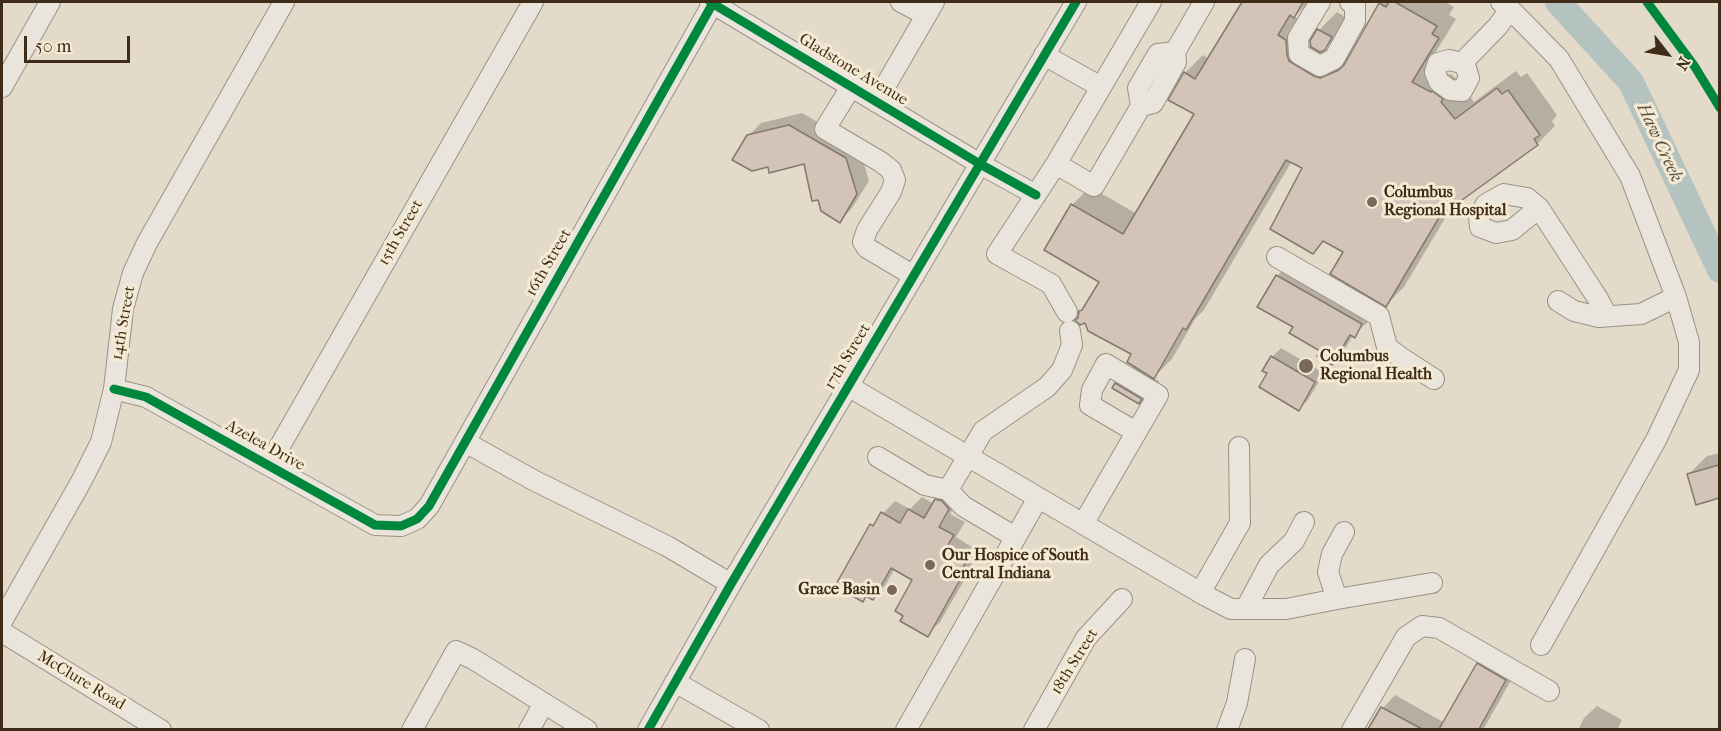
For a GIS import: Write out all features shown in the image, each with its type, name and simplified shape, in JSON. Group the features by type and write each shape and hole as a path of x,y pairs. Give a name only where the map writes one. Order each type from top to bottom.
{"street":[{"path":"2,87 50,2"},
{"name":"14th Street","path":"2,621 82,480 100,442 114,389 123,309 133,273 147,243 284,2"},
{"name":"15th Street","path":"269,465 533,2"},
{"name":"Gladstone Avenue","path":"712,2 980,164 1036,195"},
{"name":"16th Street","path":"401,526 417,519 429,506 712,2"},
{"path":"876,102 930,8 901,2"},
{"name":"17th Street","path":"648,729 731,584 1076,2"},
{"path":"948,490 983,431 1047,387 1062,370 1072,345 1068,321 1051,284 997,254 1056,164 1151,2"},
{"path":"1056,164 1095,186 1141,106 1138,88 1158,54 1176,52 1204,2"},
{"path":"1320,2 1298,38 1299,54 1320,66 1334,59 1355,21 1355,5 1350,2"},
{"path":"1462,63 1498,26 1506,5 1559,59 1630,176 1676,297 1689,342 1689,370 1656,440 1541,645"},
{"path":"1044,55 1101,87"},
{"path":"851,87 825,129 882,162 891,170 895,180 891,192 867,230 863,242 867,248 914,276"},
{"path":"1539,208 1598,298 1607,316"},
{"path":"1277,257 1379,316 1387,347 1434,379"},
{"path":"1558,301 1574,311 1599,317 1641,314 1676,297"},
{"path":"848,386 1231,609 1286,609 1432,583"},
{"name":"Azelea Drive","path":"114,389 146,397 375,525 401,526"},
{"path":"1083,524 1136,432"},
{"path":"465,442 535,482 667,546 731,584"},
{"path":"1200,593 1240,523 1239,447"},
{"path":"878,457 925,485 948,490 963,506 1016,537"},
{"path":"906,729 1038,498"},
{"path":"1246,608 1269,565 1294,541 1304,522"},
{"path":"1336,599 1328,572 1332,554 1344,532"},
{"name":"18th Street","path":"1034,729 1086,638 1122,599"},
{"path":"1352,729 1406,637 1422,626 1439,628 1549,691"},
{"name":"McClure Road","path":"2,632 161,729"},
{"path":"412,729 456,651 473,659 587,729"},
{"path":"1227,729 1237,703 1245,659"},
{"path":"675,682 759,729"},
{"path":"530,729 544,703"}],"building":[{"name":"Columbus Regional Hospital","path":"1242,2 1303,2 1294,18 1290,15 1278,35 1286,40 1289,61 1320,78 1339,70 1344,65 1379,3 1386,7 1389,2 1395,2 1437,26 1432,34 1439,38 1412,82 1443,99 1441,102 1455,119 1497,88 1502,94 1508,90 1540,135 1534,139 1538,145 1440,216 1386,307 1330,274 1343,252 1323,241 1313,254 1270,229 1302,168 1286,160 1186,330 1183,328 1154,379 1127,362 1131,354 1088,331 1085,323 1080,325 1075,320 1099,282 1044,250 1071,204 1123,234 1194,114 1168,100 1184,72 1195,79"},
{"path":"1317,29 1332,37 1325,50 1320,52 1311,47 1310,41"},
{"path":"789,125 846,158 857,194 840,223 821,211 818,200 812,201 804,164 769,173 768,167 752,171 732,160 747,135"},
{"path":"1276,275 1362,324 1355,338 1350,335 1332,365 1317,356 1320,351 1289,333 1293,327 1257,307"},
{"path":"1271,356 1315,382 1299,411 1259,387 1267,373 1262,371"},
{"path":"1115,383 1142,399 1139,404 1112,388"},
{"path":"1719,465 1719,498 1696,505 1687,474"},
{"name":"Our Hospice of South Central Indiana","path":"935,499 942,501 949,509 939,527 954,535 945,550 966,562 958,576 961,578 928,637 900,621 903,616 895,611 912,580 891,568 873,600 866,596 863,602 835,586 870,524 873,526 881,512 900,523 908,509 924,518"},
{"path":"1477,663 1506,680 1479,729 1439,729"},
{"path":"1381,707 1422,729 1368,729"}],"waterway":[{"name":"Haw Creek","path":"1558,2 1631,82 1720,270"}],"cycle path":[{"path":"710,2 980,164 1036,195"},
{"path":"648,730 731,584 1076,2"},
{"path":"1647,2 1695,67 1720,108"},
{"path":"114,389 146,397 375,525 401,526 417,519 429,506 713,3"}],"place":[{"name":"Columbus Regional Hospital","path":"1372,202"},
{"name":"Columbus Regional Health","path":"1306,366"},
{"name":"Our Hospice of South Central Indiana","path":"930,565"},
{"name":"Grace Basin","path":"892,590"}]}
